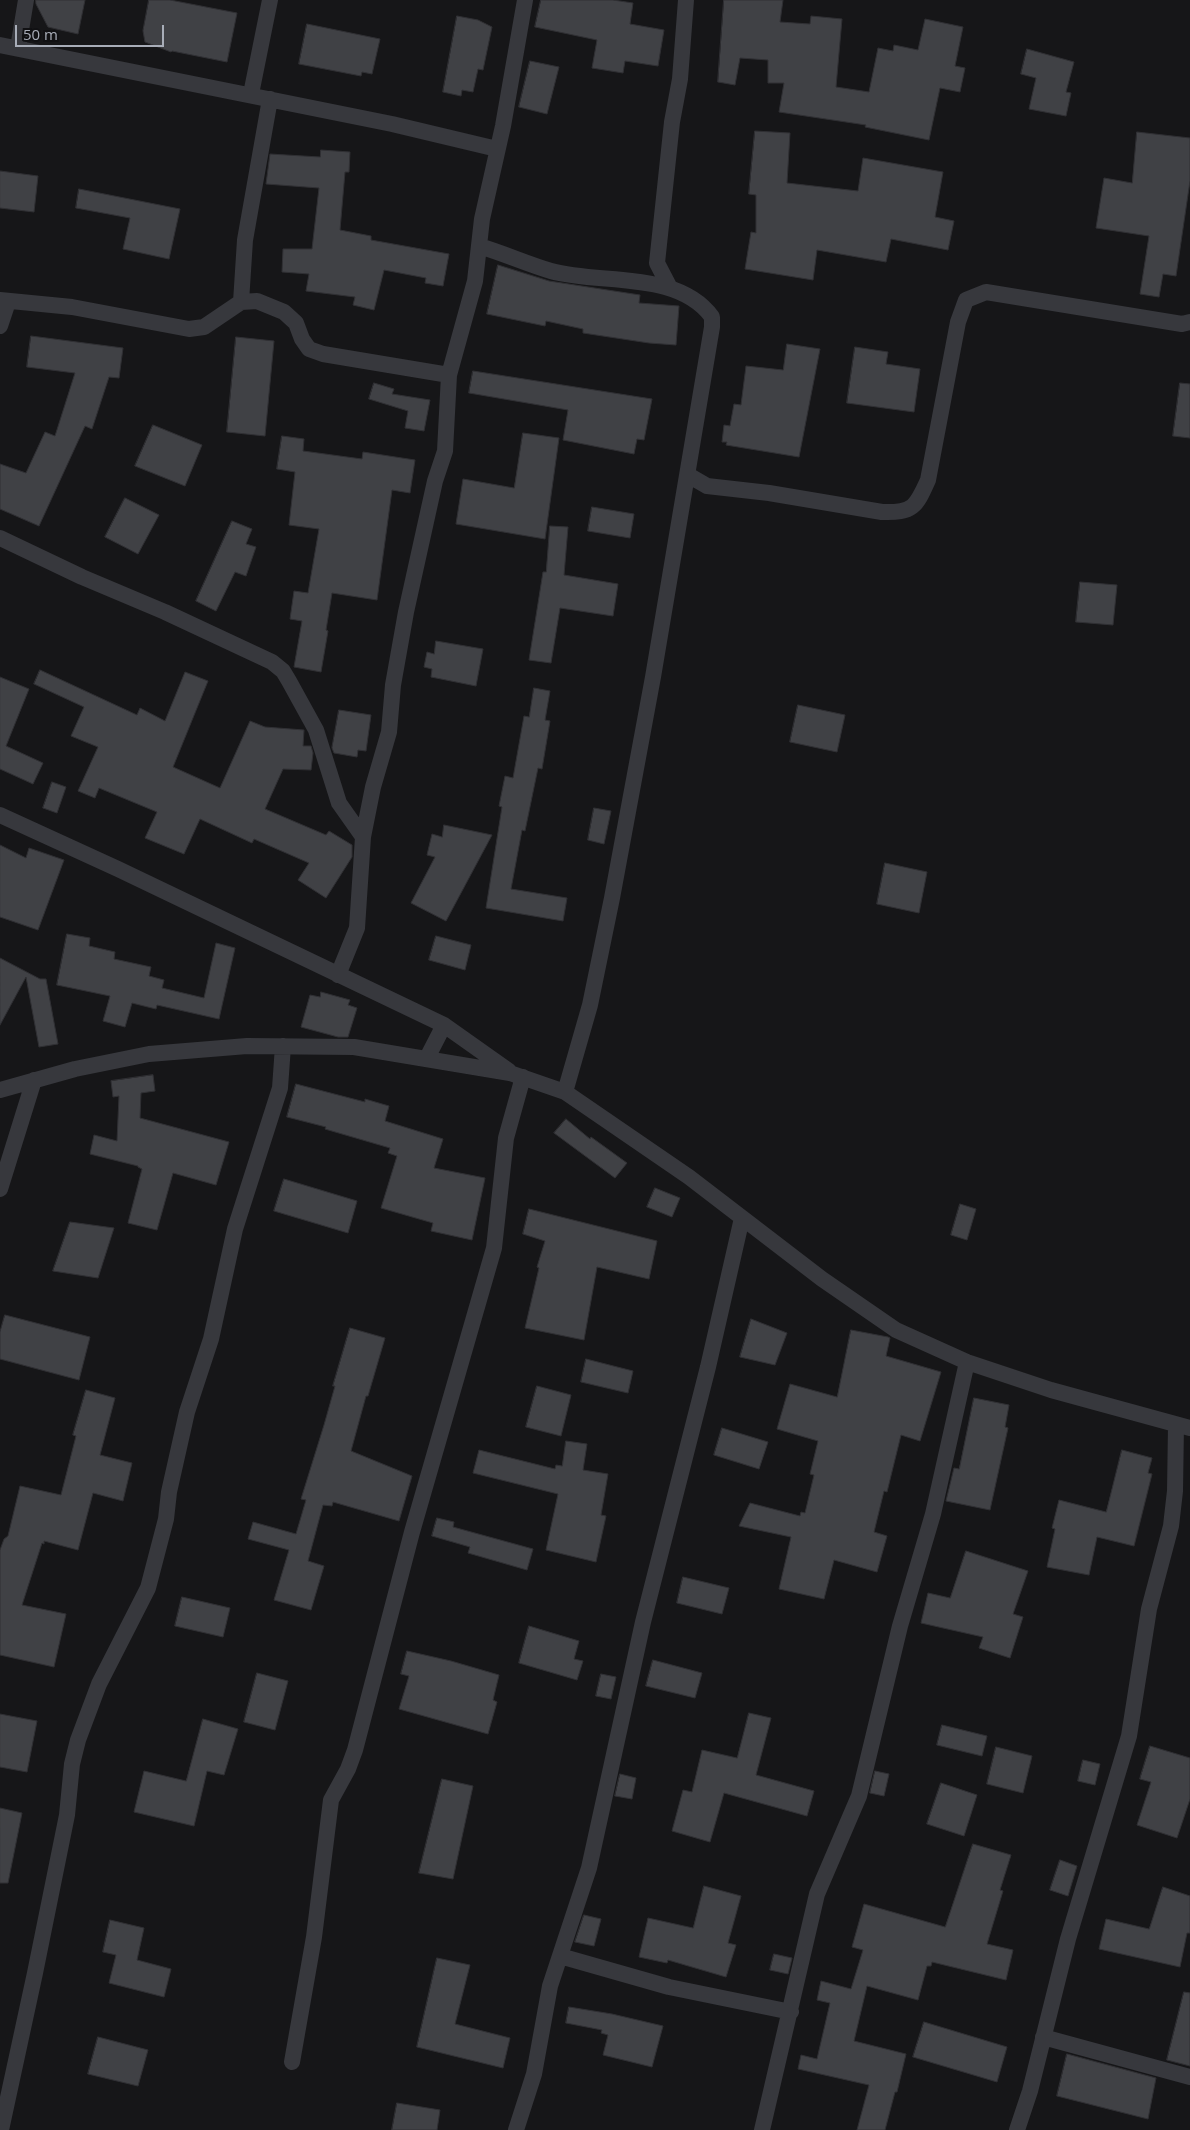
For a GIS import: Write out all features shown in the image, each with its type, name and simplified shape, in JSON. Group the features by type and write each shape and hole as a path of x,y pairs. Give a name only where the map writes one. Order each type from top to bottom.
{"street":[{"path":"18,48 26,0"},
{"path":"251,94 270,0"},
{"path":"338,975 357,928 363,837 373,787 389,732 393,684 406,612 435,482 444,451 449,375 475,281 482,219 525,0"},
{"path":"670,288 657,263 672,122 680,79 686,0"},
{"path":"0,45 251,94 497,149"},
{"path":"241,302 245,240 270,99"},
{"path":"479,246 552,271 580,276 634,281 670,288 700,303 712,317 688,475 612,898 590,1005 565,1092"},
{"path":"634,281 657,263"},
{"path":"688,475 707,486 769,493 882,512 899,513 910,510 918,502 928,480 958,322 966,300 986,292 1182,324 1190,322"},
{"path":"0,326 4,301 72,307 189,329 204,327 241,302 257,301 284,312 296,323 302,339 309,349 323,354 449,375"},
{"path":"0,538 272,662 283,671 316,730 339,803 363,837"},
{"path":"0,815 118,869 444,1025 517,1075"},
{"path":"427,1058 444,1025"},
{"path":"2,1087 149,1054 247,1046 354,1047 427,1058 517,1075 565,1092 689,1177 853,1301 896,1330 967,1362 1051,1390 1183,1427 1171,1526 1149,1609 1128,1736 1068,1940 1030,2091 1017,2130"},
{"path":"1,2130 67,1816 72,1764 78,1740 99,1684 148,1588 166,1519 169,1492 187,1412 211,1339 235,1229 280,1088 283,1046"},
{"path":"292,2062 314,1936 331,1800 348,1769 355,1750 412,1532 494,1248 506,1138 517,1075"},
{"path":"0,1189 34,1080"},
{"path":"516,2130 534,2074 546,2001 589,1868 643,1622 708,1367 742,1218"},
{"path":"762,2130 817,1894 858,1796 900,1626 933,1514 967,1362"},
{"path":"560,1956 669,1987 791,2012"},
{"path":"1043,2037 1190,2077"}],"building":[{"path":"36,0 85,0 78,34 48,27 36,4"},
{"path":"149,0 170,0 237,13 227,62 171,52 145,42 143,31"},
{"path":"541,0 613,0 633,3 630,24 664,30 658,66 625,61 623,73 592,68 597,40 535,27"},
{"path":"724,0 783,0 780,22 810,24 811,16 842,19 836,87 869,92 878,48 893,51 894,45 918,50 925,19 963,27 955,66 965,68 960,92 940,88 929,140 865,127 866,125 779,112 784,83 768,83 768,60 740,58 735,85 718,82"},
{"path":"457,16 478,20 492,27 483,70 478,69 473,92 462,90 461,96 443,92"},
{"path":"307,24 380,39 372,74 362,72 361,76 299,64"},
{"path":"1027,49 1074,62 1066,92 1071,93 1066,116 1029,109 1036,78 1021,74"},
{"path":"530,61 559,67 547,114 519,107"},
{"path":"755,131 790,133 787,183 858,191 863,158 943,172 935,217 954,221 948,250 891,239 886,262 817,250 813,280 745,269 751,232 756,233 756,195 749,194"},
{"path":"1137,132 1190,138 1190,181 1176,276 1163,274 1159,297 1140,294 1149,236 1096,228 1104,178 1132,183"},
{"path":"321,150 350,152 349,172 345,172 340,230 371,236 371,240 449,254 443,286 425,283 426,278 384,270 374,310 353,305 355,297 306,291 309,274 282,272 283,249 312,249 319,188 266,184 270,154 320,157"},
{"path":"0,171 38,176 34,212 0,208"},
{"path":"79,189 180,209 169,259 123,249 130,218 76,208"},
{"path":"498,265 549,281 640,295 639,303 679,306 676,345 583,333 583,329 546,321 545,326 487,314"},
{"path":"31,336 123,348 119,378 109,377 92,429 85,426 39,526 0,509 0,464 26,473 45,432 55,436 75,373 27,367"},
{"path":"236,337 274,341 265,436 227,432"},
{"path":"787,344 820,349 799,457 726,445 727,442 722,442 724,425 730,426 734,404 741,405 746,366 783,370"},
{"path":"855,347 888,352 886,364 920,369 914,412 847,403"},
{"path":"473,371 652,399 644,440 637,439 634,454 563,440 568,410 469,393"},
{"path":"374,383 394,389 392,394 430,400 424,431 405,428 408,411 369,399"},
{"path":"1180,383 1190,384 1190,438 1173,436"},
{"path":"153,425 202,445 185,486 135,466"},
{"path":"523,433 559,438 545,539 456,524 463,479 514,488"},
{"path":"282,436 304,439 303,451 362,459 363,452 415,460 410,493 392,490 377,600 332,593 321,672 294,667 302,621 290,619 294,591 308,593 319,529 289,525 295,472 277,469"},
{"path":"125,498 159,515 138,554 105,537"},
{"path":"592,507 634,514 630,538 588,531"},
{"path":"232,521 252,529 246,544 256,547 246,576 235,572 216,611 196,601"},
{"path":"550,526 568,527 564,575 618,584 613,616 560,608 551,663 529,660 543,572 546,572"},
{"path":"1080,582 1117,585 1113,625 1076,622"},
{"path":"436,641 483,649 476,686 431,677 432,669 424,667 427,652 434,654"},
{"path":"40,670 137,715 140,708 165,721 185,672 208,681 173,767 220,788 250,721 265,727 304,730 303,746 311,746 313,753 311,770 283,769 265,809 326,835 329,831 352,845 352,857 326,898 298,880 309,863 254,839 252,843 200,819 184,854 145,838 157,812 99,788 95,798 78,791 98,747 71,736 84,707 34,684"},
{"path":"0,677 29,689 6,746 43,763 33,784 0,769"},
{"path":"534,688 550,691 545,720 550,721 542,769 538,768 525,831 522,830 511,889 567,898 563,921 486,908 502,807 499,806 505,776 513,778 524,716 529,717"},
{"path":"798,705 845,715 837,752 790,742"},
{"path":"339,710 371,715 366,751 358,750 357,757 334,753 332,748"},
{"path":"52,782 66,787 57,813 43,808"},
{"path":"594,808 611,811 604,844 588,840"},
{"path":"444,825 492,835 446,921 411,903 435,857 427,855 432,834 442,837"},
{"path":"0,845 26,858 29,848 64,860 38,930 0,917"},
{"path":"885,863 927,872 919,913 877,904"},
{"path":"67,934 90,938 89,946 115,952 114,959 151,967 149,976 164,980 162,988 204,998 216,943 235,948 219,1019 157,1005 156,1009 132,1003 125,1027 103,1021 110,996 57,985"},
{"path":"436,936 471,945 465,970 429,960"},
{"path":"0,958 40,979 46,979 58,1044 39,1047 26,977 0,1025"},
{"path":"321,992 350,1000 348,1005 357,1008 348,1037 338,1037 301,1027 310,995 320,997"},
{"path":"153,1075 155,1091 141,1093 140,1118 229,1142 216,1185 173,1173 157,1230 128,1223 142,1169 138,1166 90,1154 94,1135 117,1141 119,1096 113,1097 111,1081"},
{"path":"296,1084 365,1102 365,1099 389,1106 385,1121 443,1139 434,1168 485,1178 472,1240 431,1231 433,1223 381,1208 397,1156 388,1153 390,1148 325,1129 326,1127 287,1117"},
{"path":"566,1119 590,1139 591,1137 627,1163 615,1178 554,1133"},
{"path":"284,1179 357,1201 348,1233 274,1211"},
{"path":"655,1188 680,1198 672,1217 647,1207"},
{"path":"960,1204 976,1209 967,1240 951,1235"},
{"path":"529,1209 657,1241 649,1279 597,1267 584,1340 525,1328 539,1268 537,1267 545,1241 523,1234"},
{"path":"70,1222 114,1228 98,1278 53,1271"},
{"path":"5,1315 90,1337 79,1380 0,1359 0,1332"},
{"path":"751,1319 787,1333 775,1365 740,1357"},
{"path":"350,1328 385,1338 351,1451 412,1476 399,1521 333,1502 332,1506 323,1505 308,1561 324,1566 311,1610 274,1600 289,1550 248,1539 253,1522 296,1534 306,1500 301,1499 324,1425"},
{"path":"851,1330 888,1337 890,1338 886,1356 941,1372 920,1441 901,1435 887,1492 884,1491 874,1532 887,1536 877,1572 834,1560 824,1599 779,1589 791,1537 739,1526 750,1503 800,1516 801,1512 805,1513 814,1475 810,1474 818,1441 777,1429 790,1384 837,1397"},
{"path":"586,1359 633,1371 628,1393 581,1382"},
{"path":"537,1386 571,1395 561,1436 526,1427"},
{"path":"86,1390 115,1398 100,1455 132,1463 123,1501 93,1493 78,1550 44,1541 44,1544 42,1543 22,1605 66,1614 54,1667 0,1655 0,1550 4,1539 8,1536 20,1486 61,1495 76,1436 73,1435"},
{"path":"974,1398 1009,1405 1005,1427 1008,1428 990,1510 946,1501 954,1468 959,1469"},
{"path":"722,1428 768,1442 759,1469 714,1455"},
{"path":"566,1441 587,1444 583,1470 608,1474 601,1515 606,1516 596,1562 546,1550 558,1494 473,1473 479,1450 555,1469 556,1465 562,1466"},
{"path":"1122,1450 1152,1458 1148,1473 1152,1474 1134,1546 1097,1537 1089,1575 1047,1567 1055,1529 1052,1528 1059,1500 1106,1512"},
{"path":"437,1518 454,1522 453,1527 533,1549 527,1570 468,1553 470,1547 432,1536"},
{"path":"966,1551 1028,1571 1013,1614 1023,1617 1010,1658 979,1648 983,1637 921,1623 928,1593 950,1598"},
{"path":"683,1577 729,1588 722,1614 677,1603"},
{"path":"182,1597 230,1608 223,1637 175,1626"},
{"path":"529,1626 579,1641 574,1659 583,1661 577,1680 519,1663"},
{"path":"407,1651 499,1675 493,1700 497,1702 488,1734 399,1709 409,1676 401,1674"},
{"path":"653,1660 702,1673 695,1698 646,1686"},
{"path":"257,1673 288,1681 275,1730 244,1722"},
{"path":"601,1674 616,1677 611,1699 596,1696"},
{"path":"749,1713 771,1718 756,1775 814,1791 807,1816 724,1793 710,1842 672,1831 683,1790 692,1792 702,1750 737,1758"},
{"path":"0,1714 37,1721 27,1772 0,1767"},
{"path":"203,1719 238,1729 224,1775 207,1771 194,1826 134,1812 144,1771 186,1781"},
{"path":"942,1725 987,1736 982,1756 937,1745"},
{"path":"1150,1746 1190,1758 1190,1799 1177,1838 1137,1825 1151,1782 1140,1779"},
{"path":"996,1747 1032,1756 1023,1793 987,1784"},
{"path":"1083,1760 1100,1764 1095,1785 1078,1781"},
{"path":"875,1771 889,1774 884,1796 870,1793"},
{"path":"620,1774 636,1778 632,1799 615,1796"},
{"path":"442,1779 473,1786 453,1879 419,1873"},
{"path":"941,1783 977,1795 964,1836 927,1824"},
{"path":"0,1808 22,1813 8,1883 0,1883"},
{"path":"973,1844 1011,1855 1000,1890 1003,1891 987,1944 1013,1950 1006,1980 932,1962 931,1966 927,1966 918,2000 867,1986 854,2041 906,2054 885,2130 857,2130 869,2085 798,2069 801,2055 817,2059 830,2003 817,2000 821,1981 851,1989 863,1950 852,1947 864,1904 945,1927"},
{"path":"1060,1860 1077,1866 1068,1896 1050,1890"},
{"path":"704,1886 741,1896 728,1943 736,1945 726,1977 668,1960 667,1963 639,1957 648,1918 693,1928"},
{"path":"1163,1887 1190,1896 1190,1933 1187,1933 1180,1967 1099,1949 1106,1919 1149,1929"},
{"path":"584,1915 601,1919 594,1946 575,1942"},
{"path":"110,1920 144,1928 137,1960 171,1969 164,1997 109,1983 116,1955 103,1952"},
{"path":"774,1954 792,1958 788,1974 770,1970"},
{"path":"437,1958 470,1965 455,2024 510,2038 503,2068 417,2047"},
{"path":"1184,1992 1190,1993 1190,2066 1167,2060"},
{"path":"569,2007 612,2014 663,2026 652,2067 603,2055 608,2035 601,2033 602,2030 566,2023"},
{"path":"924,2022 1007,2047 997,2082 913,2057"},
{"path":"98,2037 148,2050 138,2086 88,2074"},
{"path":"1067,2054 1156,2078 1148,2119 1057,2096"},
{"path":"397,2103 440,2110 437,2130 392,2130"}]}
